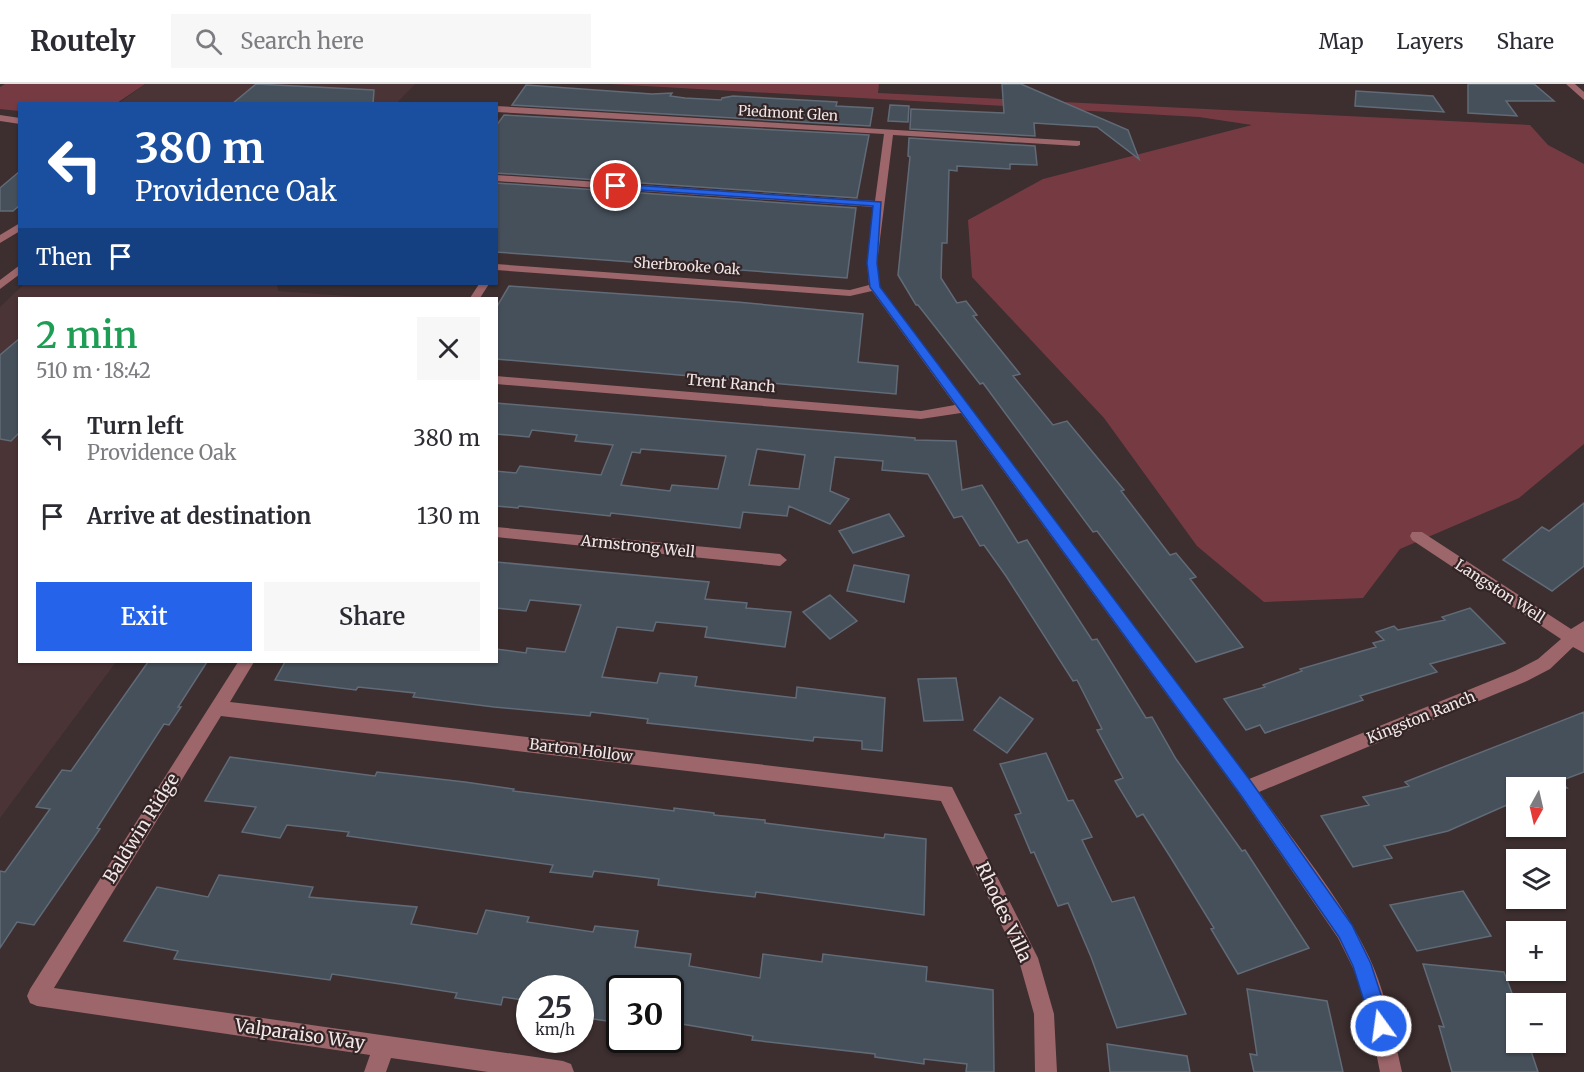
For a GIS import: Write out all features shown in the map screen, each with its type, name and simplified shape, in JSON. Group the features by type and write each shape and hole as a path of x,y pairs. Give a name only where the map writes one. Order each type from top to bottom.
{"street":[{"path":"1570,84 1583,97"},
{"name":"Piedmont Glen","path":"498,109 1077,143"},
{"path":"0,118 18,121"},
{"path":"889,132 872,263 875,287 1246,789 1345,931 1362,964 1376,1004 1391,1072"},
{"path":"498,178 878,204"},
{"path":"0,240 18,227"},
{"name":"Sherbrooke Oak","path":"498,267 850,293 875,287"},
{"path":"0,286 18,270"},
{"name":"Trent Ranch","path":"498,380 921,415 963,408"},
{"name":"Armstrong Well","path":"498,532 780,560"},
{"name":"Langston Well","path":"1417,536 1580,637"},
{"name":"Kingston Ranch","path":"1246,789 1521,676 1544,664 1580,637"},
{"name":"Baldwin Ridge","path":"37,996 245,663"},
{"name":"Barton Hollow","path":"216,708 946,793"},
{"name":"Rhodes Villa","path":"946,793 1028,958 1044,1014 1046,1072"},
{"name":"Valparaiso Way","path":"37,996 563,1072"},
{"path":"375,1072 384,1047"}],"shaded area":[{"path":"5,84 145,84 118,102 18,102 18,111 0,109 0,87"},
{"path":"145,84 415,84 398,102 121,102"},
{"path":"610,84 879,84 878,93 1530,125 1548,145 1584,164 1584,444 1519,498 1400,549 1363,598 1264,602 1197,546 1104,418 972,277 968,220 1043,179 1252,125 1199,117"},
{"path":"23,285 277,285 278,291 361,297 18,297 18,663 115,663 0,818 0,307"}],"building":[{"path":"256,84 374,90 373,102 234,102"},
{"path":"1002,84 1021,84 1128,130 1139,159 1097,127 1034,123 1035,136 910,129 911,109 1004,113"},
{"path":"1468,84 1534,84 1554,101 1506,101 1517,116 1468,113"},
{"path":"526,85 652,94 672,93 670,96 721,100 733,96 837,102 836,106 873,108 870,126 512,105"},
{"path":"1356,91 1433,96 1444,112 1355,106"},
{"path":"890,105 909,106 908,122 888,121"},
{"path":"504,115 869,135 857,198 498,173 498,123"},
{"path":"909,138 1035,146 1037,165 1010,164 1010,169 957,166 957,171 949,170 947,243 942,243 941,278 957,303 966,301 977,315 973,316 1020,374 1013,376 1053,425 1067,421 1124,490 1121,491 1170,555 1176,553 1196,577 1190,579 1243,647 1196,662 1097,531 1093,532 983,383 980,384 916,305 898,275 910,157 908,156"},
{"path":"18,173 18,207 13,211 0,211 0,188"},
{"path":"498,183 856,208 847,278 498,252"},
{"path":"509,286 737,302 863,314 858,362 898,366 896,394 498,359 498,305"},
{"path":"18,340 18,434 11,441 0,439 0,355"},
{"path":"498,403 915,438 915,440 956,441 962,490 982,485 1018,543 1027,540 1092,640 1097,639 1146,718 1152,717 1176,759 1242,851 1245,850 1309,948 1238,974 1211,929 1214,928 1143,814 1137,817 1115,781 1123,778 1097,730 1102,729 1077,680 1073,681 1006,576 984,545 980,546 962,516 954,518 928,474 882,470 883,461 835,457 830,491 849,499 830,524 789,506 787,516 743,512 740,528 611,513 610,516 519,506 518,508 498,506 498,471 516,473 520,466 601,475 613,445 575,441 577,435 532,430 529,437 498,434","holes":["641,449 726,456 718,489 672,485 670,491 621,485 632,452 640,453","757,449 805,455 799,489 749,485"]},
{"path":"1584,503 1584,566 1552,591 1503,560 1542,527 1549,531"},
{"path":"889,514 904,536 853,553 839,531"},
{"path":"498,562 709,582 705,599 747,603 746,608 791,612 785,647 705,637 707,627 656,622 653,631 617,627 602,677 657,683 660,673 697,677 695,686 796,698 797,687 885,698 882,751 862,749 862,741 814,737 813,741 647,723 648,719 591,712 590,716 494,707 413,697 415,693 358,687 356,690 275,680 284,663 498,663 498,649 526,653 527,648 565,652 581,605 530,600 526,611 498,608"},
{"path":"854,565 909,575 904,602 847,591"},
{"path":"830,595 857,621 830,639 803,612"},
{"path":"1470,608 1505,643 1430,664 1437,672 1360,696 1363,700 1265,733 1260,725 1246,730 1224,699 1265,687 1263,685 1302,671 1300,669 1376,647 1373,643 1384,640 1376,632 1394,626 1398,630 1445,620 1442,617"},
{"path":"147,663 206,663 178,707 181,707 169,725 164,724 97,828 100,829 34,925 17,922 0,948 0,871 5,872 50,809 36,807 62,770 71,771"},
{"path":"956,678 963,720 924,721 918,679"},
{"path":"1000,697 1033,719 1007,753 974,730"},
{"path":"1584,712 1584,772 1566,779 1506,777 1506,805 1448,831 1384,846 1392,858 1353,867 1321,816 1369,805 1363,797 1409,786 1405,782"},
{"path":"1046,753 1068,801 1073,800 1092,837 1082,840 1112,902 1134,897 1186,1014 1117,1028 1068,903 1058,906 1034,852 1031,853 1015,815 1021,813 1000,764"},
{"path":"230,757 375,776 377,772 465,782 514,789 513,791 674,811 674,808 714,813 714,815 765,820 765,823 884,838 885,834 926,839 924,915 756,892 755,897 658,885 659,879 594,871 592,877 550,872 553,865 347,836 349,832 287,825 280,838 242,832 256,807 205,801"},
{"path":"219,875 313,887 309,897 417,907 411,924 477,934 486,910 529,917 527,922 593,932 595,926 638,931 635,947 691,954 689,966 760,978 763,954 822,962 823,954 927,967 926,981 993,990 994,1072 966,1072 967,1064 924,1059 924,1064 875,1057 875,1054 752,1040 753,1036 684,1024 684,975 606,975 606,1021 594,1019 594,975 516,975 516,999 503,997 501,1005 455,998 457,993 332,974 330,980 174,959 178,951 124,941 157,887 208,897"},
{"path":"1463,891 1491,936 1417,951 1390,905"},
{"path":"1423,964 1504,972 1512,993 1506,993 1506,1053 1532,1053 1538,1072 1452,1072 1439,1026 1444,1027"},
{"path":"1247,989 1327,1001 1343,1072 1254,1072 1250,1054 1257,1055"},
{"path":"1107,1044 1187,1056 1190,1072 1110,1072"}],"route":[{"path":"616,186 878,204 872,263 875,287 1246,789 1345,931 1362,964 1381,1026"}]}
